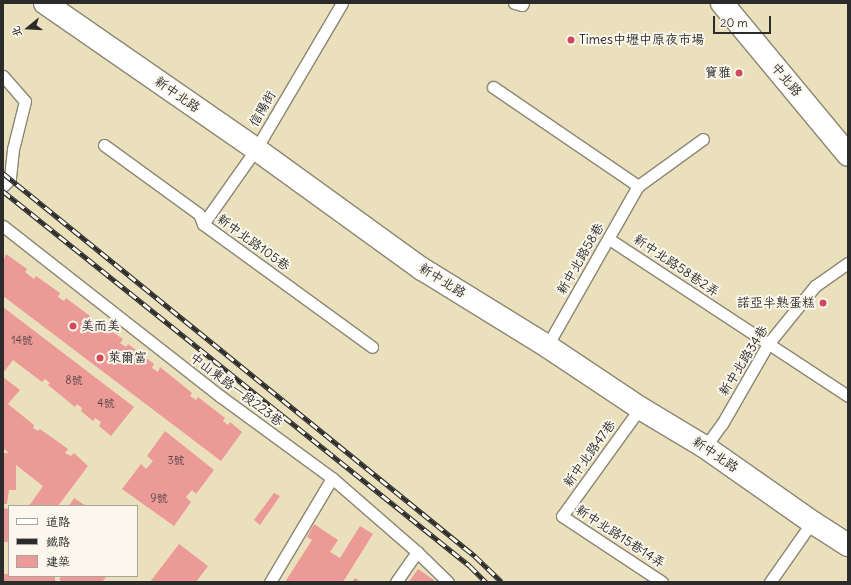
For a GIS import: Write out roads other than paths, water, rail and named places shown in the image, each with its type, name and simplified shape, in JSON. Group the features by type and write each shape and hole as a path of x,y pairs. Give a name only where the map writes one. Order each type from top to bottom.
{"street":[{"name":"新中北路","path":"45,3 256,149 422,269 547,346 640,408 705,447 812,522 848,545"},
{"name":"中北路","path":"723,4 848,155"}],"lane":[{"name":"信陽街","path":"203,224 256,149 342,3"},
{"path":"514,3 522,5 523,3"},
{"path":"3,76 25,101 13,149 10,179 3,186"},
{"path":"493,87 638,186"},
{"name":"新中北路58巷","path":"547,346 638,186 703,139"},
{"name":"新中北路105巷","path":"104,145 199,214 203,224 372,346"},
{"name":"中山東路一段223巷","path":"3,226 220,396 332,478 417,552 448,582"},
{"name":"新中北路58巷2弄","path":"609,239 848,396"},
{"name":"新中北路34巷","path":"705,447 722,424 768,344 815,286 848,263"},
{"name":"新中北路47巷","path":"562,516 640,408"},
{"path":"270,582 332,478"},
{"name":"新中北路15巷14弄","path":"562,516 662,582"},
{"path":"770,582 812,522"},
{"path":"396,582 417,552"}],"railway":[{"path":"3,173 475,556 502,582"},
{"path":"3,191 470,566 486,582"}],"place":[{"name":"Times中壢中原夜市場","path":"571,40"},
{"name":"寶雅","path":"739,73"},
{"name":"諾亞半熟蛋糕","path":"823,303"},
{"name":"美而美","path":"73,326"},
{"name":"萊爾富","path":"100,358"}]}
